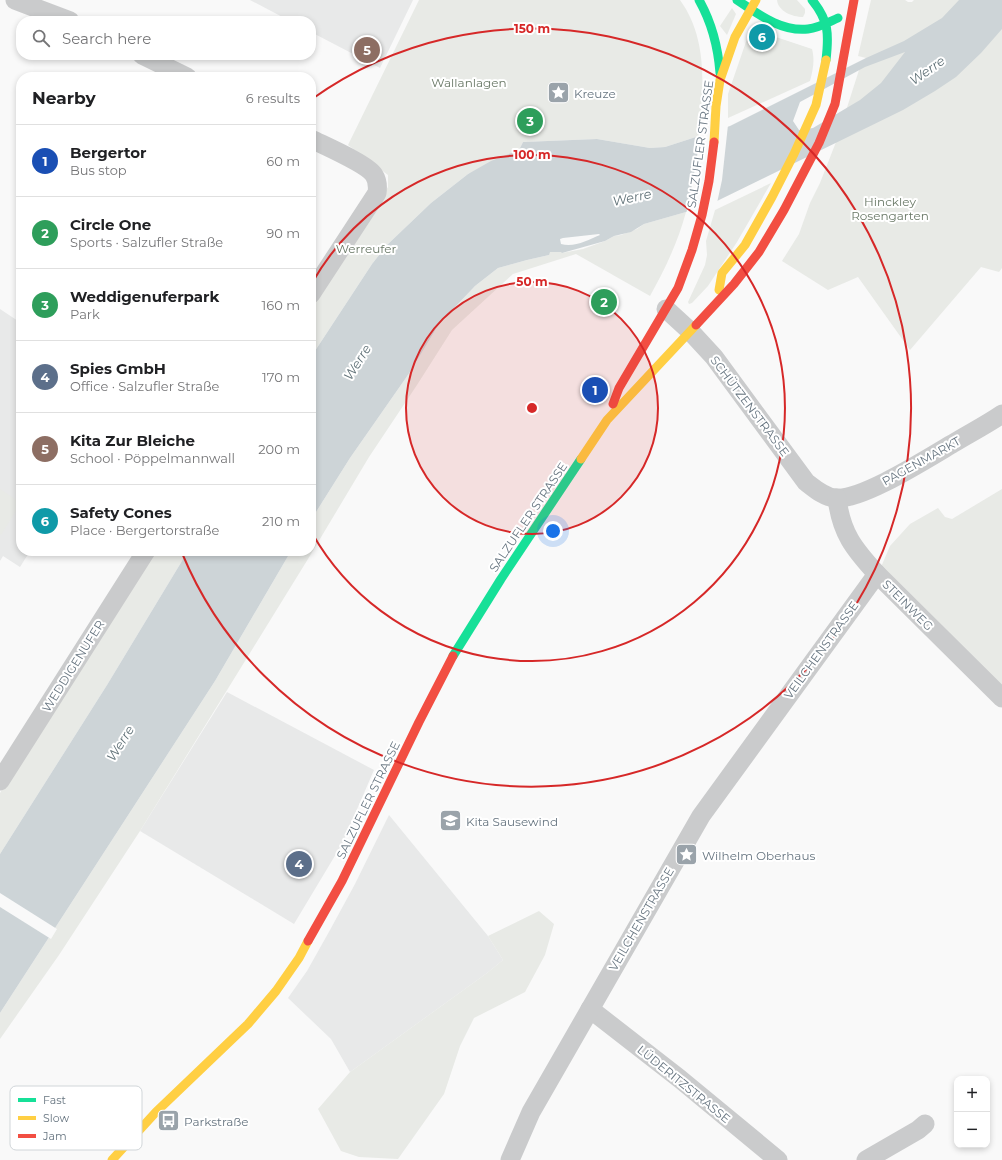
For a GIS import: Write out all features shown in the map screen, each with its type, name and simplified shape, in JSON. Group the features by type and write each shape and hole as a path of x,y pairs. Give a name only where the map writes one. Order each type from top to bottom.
{"main road":[{"path":"699,0 706,12 716,40 720,56 720,80"},
{"path":"737,0 774,23 794,29 807,30 826,24 840,17 853,2"},
{"name":"SALZUFLER STRASSE","path":"607,420 619,388 678,288 692,250 702,215 709,181 714,148 716,106 720,80 735,37 756,0"},
{"path":"717,302 722,273 745,245 772,197 794,154 816,105 826,59 828,40 826,24 820,10 812,0"},
{"name":"SALZUFLER STRASSE","path":"142,1130 156,1112 248,1024 276,991 299,958 342,881 419,722 453,656 501,579 607,420 734,284 759,252 799,183 819,143 834,104 853,2"}],"street":[{"path":"15,0 57,16"},
{"path":"152,60 177,72"},
{"path":"316,142 363,165 374,174 378,183 377,193 316,286"},
{"name":"SCHÜTZENSTRASSE","path":"666,309 690,331 714,357 806,482 825,496 837,498"},
{"name":"PAGENMARKT","path":"837,498 851,496 882,484 1002,414"},
{"name":"STEINWEG","path":"837,498 839,515 846,535 861,557 876,574 1002,698"},
{"name":"WEDDIGENUFER","path":"0,781 143,556"},
{"name":"VEILCHENSTRASSE","path":"510,1160 531,1112 701,816 876,574"},
{"name":"LÜDERITZSTRASSE","path":"590,1009 680,1079 778,1160"},
{"path":"866,1160 918,1130 925,1124"}],"shaded area":[{"path":"250,0 413,0 380,68 316,35 316,16 280,16"},
{"path":"0,309 16,320 16,556 27,556 20,567 3,556 0,561"},
{"path":"227,692 374,770 342,844 294,924 140,831"},
{"path":"389,815 488,936 503,960 350,1072 331,1039 288,998 307,971 330,930 355,884"}],"green space":[{"name":"Wallanlagen","path":"419,0 680,0 689,15 696,32 702,66 702,101 699,136 665,147 650,148 597,139 523,142 519,150 468,174 431,203 387,245 372,264 316,349 316,298 388,187 388,175 348,145"},
{"path":"777,0 797,0 805,9 803,17 786,13 780,7"},
{"name":"Hinckley Rosengarten","path":"871,0 905,0 912,2 914,0 1002,0 1002,268 999,272 981,267 910,350 858,277 828,290 782,261 799,234 810,203 820,183 836,142 859,70 866,58 858,56"},
{"path":"732,8 736,14 727,35 720,26"},
{"path":"752,29 756,29 812,49 813,65 810,81 728,118 728,94 749,33"},
{"path":"771,183 737,242 708,286 692,303 689,304 688,302 705,265 707,255 706,241 715,210"},
{"path":"686,212 671,255 650,296 576,254 513,274 452,330 369,457 316,546 316,512 350,458 410,372 439,324 475,286 498,268 549,255 549,252 562,253 583,249 614,236 637,229 644,224"},
{"path":"0,489 16,500 16,511 1,535"},
{"path":"1002,489 1002,691 881,567 890,546 910,524 938,508 945,517 952,519"},
{"path":"151,556 185,556 107,685 0,854 0,793"},
{"path":"288,556 310,556 140,831 59,955 0,1039 0,1013 215,681"},
{"path":"539,911 554,924 545,955 525,992 474,1018 460,1046 444,1094 398,1159 359,1157 341,1151 318,1109 350,1072 503,960 488,936"}],"water":[{"name":"Werre","path":"959,0 1002,0 1002,29 981,53 956,77 903,110 717,201 644,224 631,232 614,236 605,241 562,253 550,252 549,255 498,268 475,286 439,324 410,372 350,458 316,512 316,349 372,264 387,245 431,203 468,174 491,161 519,150 523,142 597,139 650,148 665,147 730,126 866,58 904,41 942,18","holes":["905,52 881,83 860,100 813,128 799,130 793,121 800,102 865,67","600,235 571,245 561,244 560,239"]},
{"name":"Werre","path":"185,556 288,556 215,681 0,1013 0,854 107,685"}],"pier":[{"path":"728,125 722,180 717,203 686,215 695,169 699,134"},
{"path":"0,893 57,929 51,939 0,907"}],"traffic: fast":[{"path":"699,0 714,35 720,73"},
{"path":"737,0 770,21 788,28 808,29 824,25 838,18"},
{"path":"812,0 825,21 827,35 826,60"},
{"path":"453,656 501,579 581,459"}],"traffic: slow":[{"path":"714,142 716,106 720,80 735,37 756,0"},
{"path":"719,290 722,273 745,245 794,154 816,105 826,60"},
{"path":"581,459 607,420 696,325"},
{"path":"142,1127 248,1024 276,991 299,958 308,941"},
{"path":"112,1160 121,1150"}],"traffic: jam":[{"path":"696,325 734,284 759,252 784,210 819,143 835,104 854,0"},
{"path":"613,404 619,388 678,288 692,250 702,215 709,181 714,142"},
{"path":"308,941 342,881 419,722 453,656"}],"place":[{"name":"Safety Cones","path":"762,37"},
{"name":"Kita Zur Bleiche","path":"367,50"},
{"name":"Kreuze","path":"559,93"},
{"name":"Weddigenuferpark","path":"530,121"},
{"name":"Circle One","path":"604,302"},
{"name":"Bergertor","path":"595,390"},
{"name":"Kita Sausewind","path":"451,821"},
{"name":"Wilhelm Oberhaus","path":"686,855"},
{"name":"Spies GmbH","path":"299,864"},
{"name":"Parkstraße","path":"168,1121"}],"park label":[{"name":"Werreufer","path":"366,248"}]}
